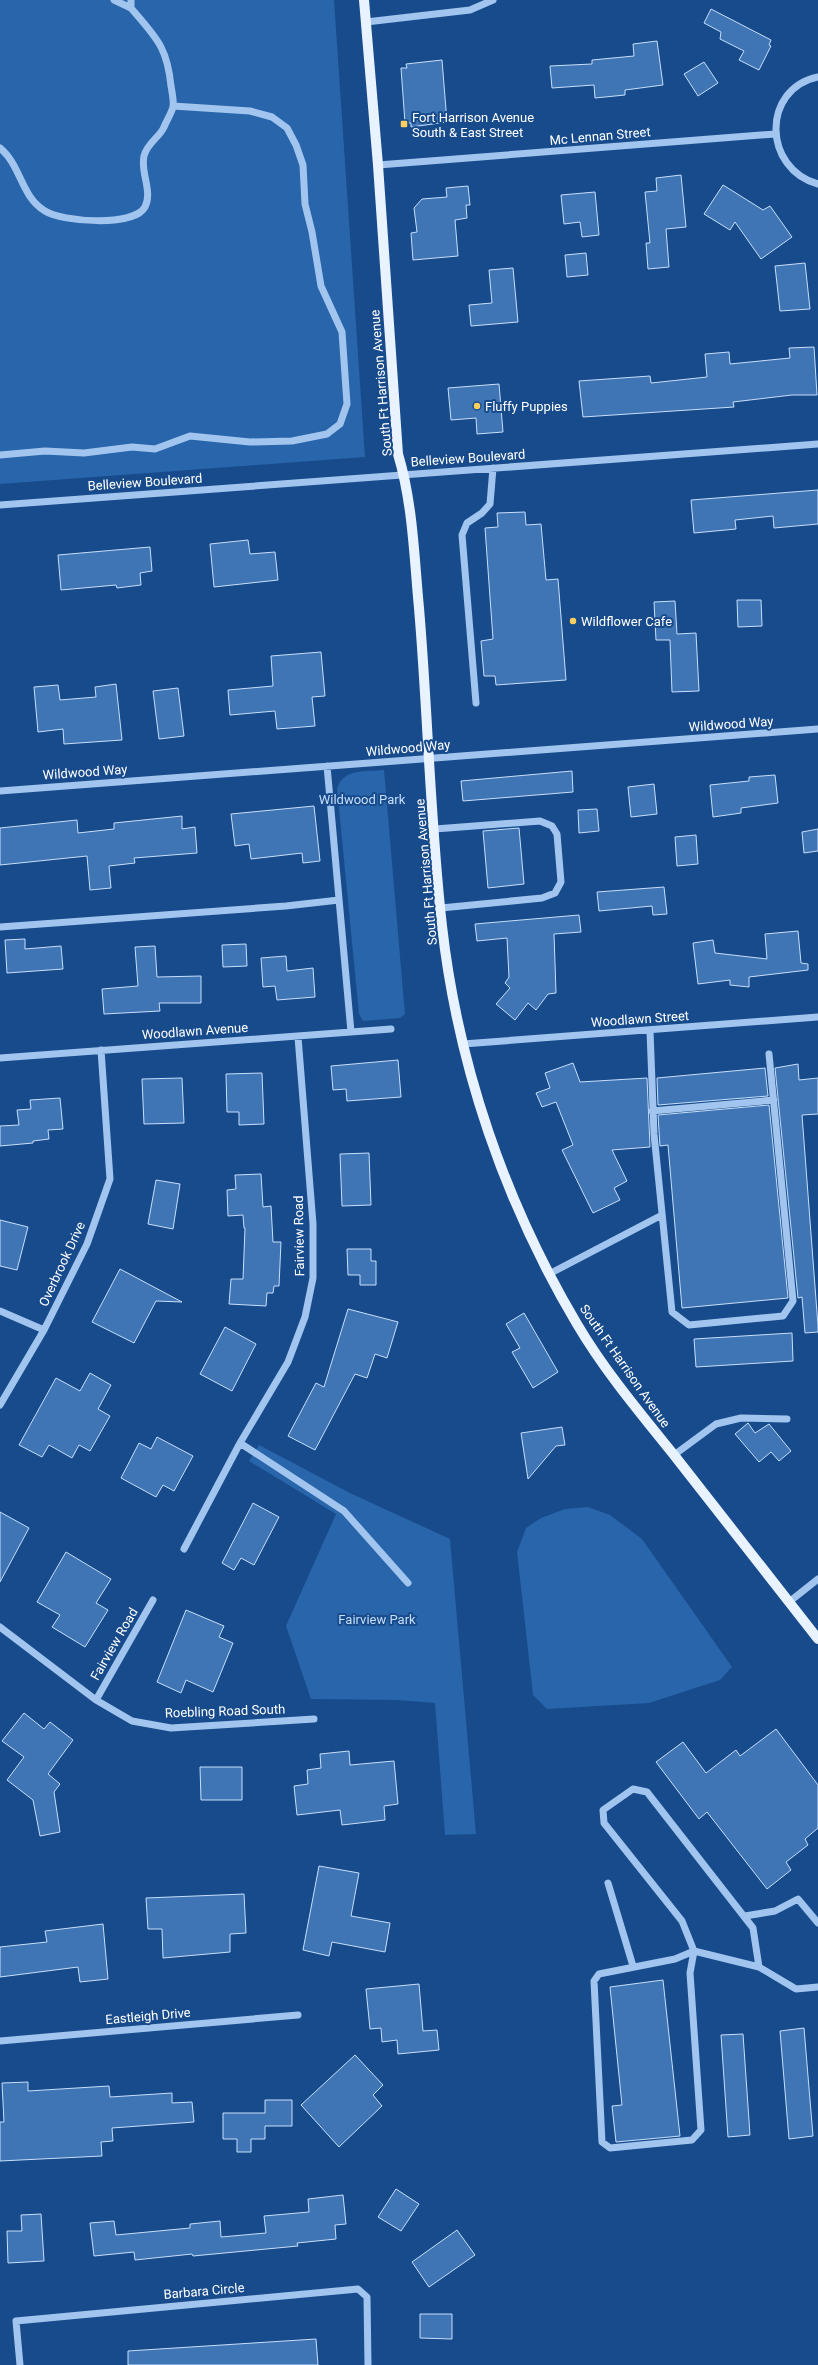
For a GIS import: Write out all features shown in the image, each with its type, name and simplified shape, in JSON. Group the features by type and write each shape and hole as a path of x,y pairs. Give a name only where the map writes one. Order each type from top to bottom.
{"main road":[{"name":"South Ft Harrison Avenue","path":"364,0 378,166 398,454 409,493 441,908 452,989 463,1044 485,1121 506,1182 525,1228 578,1327 609,1371 674,1456 818,1639"}],"street":[{"path":"0,148 10,159 22,184 35,202 45,212 62,217 109,221 125,220 138,215 145,207 148,196 144,156 150,143 163,129 173,106 168,62 161,44 131,8 114,0"},
{"path":"131,0 131,8"},
{"path":"366,22 470,10 493,0"},
{"path":"818,77 804,82 786,99 780,110 775,134 780,152 790,168 799,176 818,184"},
{"path":"0,455 45,451 84,454 132,447 155,449 190,436 250,442 292,441 327,434 340,424 347,404 342,332 321,286 312,232 305,204 303,165 296,145 287,128 272,116 250,111 173,106"},
{"name":"Mc Lennan Street","path":"378,166 775,134"},
{"name":"Belleview Boulevard","path":"0,505 818,444"},
{"path":"476,703 462,535 467,523 482,513 490,504 493,468"},
{"name":"Wildwood Way","path":"0,791 818,729"},
{"path":"327,766 351,1032"},
{"path":"435,829 540,821 552,826 557,834 561,882 555,893 542,898 441,908"},
{"path":"0,927 286,906 339,900"},
{"name":"Woodlawn Street","path":"463,1044 818,1017"},
{"name":"Woodlawn Avenue","path":"0,1058 391,1029"},
{"path":"650,1030 652,1111 672,1312 689,1325 783,1316 793,1301 769,1054"},
{"name":"Fairview Road","path":"184,1549 240,1443 288,1362 305,1317 313,1278 313,1224 298,1036"},
{"name":"Overbrook Drive","path":"0,1405 44,1330 87,1244 110,1179 101,1050"},
{"path":"652,1111 774,1100"},
{"path":"549,1274 662,1215"},
{"path":"0,1311 44,1330"},
{"path":"674,1456 716,1424 741,1418 787,1419"},
{"path":"240,1443 344,1511 408,1583"},
{"path":"789,1602 818,1579"},
{"name":"Fairview Road","path":"96,1700 153,1600"},
{"name":"Roebling Road South","path":"0,1627 96,1700 132,1721 172,1728 314,1719"},
{"path":"759,1967 753,1928 647,1792 633,1790 603,1810 604,1823 682,1921 694,1951 690,1972 701,2130 692,2140 610,2148 602,2142 594,1981 599,1974 633,1966 675,1959 694,1951 759,1967 796,1989 818,1987"},
{"path":"608,1883 633,1966"},
{"path":"745,1916 775,1912 798,1899 818,1923"},
{"name":"Eastleigh Drive","path":"0,2041 298,2016"},
{"name":"Barbara Circle","path":"20,2365 16,2321 358,2289 367,2297 368,2365"}],"green space":[{"path":"0,0 334,0 365,457 0,484"},
{"name":"Wildwood Park","path":"384,770 405,1014 400,1018 363,1021 359,1014 337,788 340,782 350,774 362,771"},
{"name":"Fairview Park","path":"259,1445 350,1493 450,1539 476,1834 445,1835 435,1703 397,1700 311,1699 286,1626 336,1514 249,1461"},
{"path":"588,1507 610,1515 642,1539 732,1667 720,1680 649,1703 547,1709 533,1695 517,1552 526,1528 541,1518 565,1509"}],"building":[{"path":"711,9 771,40 769,45 771,46 759,70 739,60 744,51 720,39 721,32 704,23"},
{"path":"657,41 663,85 625,90 625,95 595,98 594,85 552,88 550,66 592,64 592,60 634,56 633,44"},
{"path":"442,60 447,122 411,127 411,123 405,123 401,68 407,68 406,64"},
{"path":"704,62 718,83 698,96 684,74"},
{"path":"681,175 686,227 666,229 669,267 648,269 646,243 650,243 645,192 657,191 656,178"},
{"path":"723,185 763,210 770,206 792,237 761,259 735,222 730,230 704,214"},
{"path":"468,186 470,205 466,205 467,218 455,220 458,256 413,260 411,233 417,232 414,208 422,199 447,197 446,188"},
{"path":"595,192 599,235 582,237 580,222 564,224 561,195"},
{"path":"586,253 588,275 567,277 565,255"},
{"path":"805,263 810,309 780,311 775,266"},
{"path":"513,268 518,322 471,326 469,305 492,303 489,270"},
{"path":"814,347 817,395 792,395 733,402 734,407 583,417 579,381 650,376 651,383 707,377 705,354 729,352 730,364 790,358 789,348"},
{"path":"499,384 503,432 477,434 476,418 451,420 448,388"},
{"path":"818,490 818,524 774,528 773,516 735,520 736,529 694,533 691,500"},
{"path":"525,512 526,525 541,524 546,580 558,579 566,680 496,685 495,676 484,676 481,641 493,639 485,528 498,527 497,513"},
{"path":"248,540 250,554 275,552 278,580 214,587 210,544"},
{"path":"150,547 152,571 140,573 141,585 117,588 116,585 61,590 58,555"},
{"path":"737,600 761,600 762,626 738,627"},
{"path":"675,601 677,634 696,633 699,691 672,692 670,640 656,640 654,602"},
{"path":"321,652 325,696 312,697 315,726 277,729 275,711 230,715 228,690 273,686 271,656"},
{"path":"116,684 122,740 64,744 63,729 38,732 34,687 58,685 60,700 96,697 95,687"},
{"path":"178,688 184,736 159,739 153,691"},
{"path":"572,771 573,792 463,801 461,781"},
{"path":"775,775 778,803 741,808 741,813 713,817 710,785 749,781 749,777"},
{"path":"654,784 657,814 631,817 628,787"},
{"path":"314,806 320,861 303,863 302,853 251,859 249,844 235,846 231,814"},
{"path":"597,809 599,831 579,833 578,810"},
{"path":"182,816 182,829 195,827 197,853 134,858 135,863 109,866 111,888 90,890 87,856 0,865 0,828 77,820 78,833 114,829 114,823"},
{"path":"519,828 524,884 488,888 483,831"},
{"path":"818,829 818,851 804,853 802,832"},
{"path":"696,835 698,864 677,866 675,837"},
{"path":"664,887 667,914 653,915 652,906 599,911 597,892"},
{"path":"579,915 581,932 554,934 556,993 548,994 536,1010 528,1003 515,1020 496,1004 510,988 505,983 509,977 507,938 477,941 475,924"},
{"path":"798,931 801,963 808,964 808,970 749,977 749,987 730,985 730,980 698,984 693,943 713,940 715,953 767,959 765,934"},
{"path":"25,939 25,949 61,946 63,969 7,973 5,940"},
{"path":"246,944 247,966 223,967 222,945"},
{"path":"155,946 157,977 201,976 201,1003 159,1003 160,1011 104,1014 102,989 138,986 135,947"},
{"path":"286,956 287,971 313,968 315,997 277,1000 275,986 263,987 261,958"},
{"path":"398,1060 401,1097 347,1101 346,1089 333,1090 331,1066"},
{"path":"573,1063 580,1082 647,1078 650,1147 612,1150 627,1181 614,1188 620,1200 593,1213 562,1150 573,1145 556,1102 542,1107 536,1093 550,1088 545,1073"},
{"path":"798,1064 799,1080 818,1078 818,1114 802,1115 818,1326 818,1332 805,1333 802,1297 798,1298 775,1068"},
{"path":"765,1068 768,1096 658,1105 657,1078"},
{"path":"262,1073 264,1124 239,1125 239,1112 227,1112 226,1074"},
{"path":"182,1078 184,1123 144,1124 142,1079"},
{"path":"60,1098 63,1129 48,1130 49,1139 33,1141 33,1143 0,1146 0,1126 19,1125 17,1110 31,1109 30,1100"},
{"path":"769,1105 788,1298 682,1308 668,1145 660,1146 658,1115"},
{"path":"369,1153 371,1205 342,1206 340,1154"},
{"path":"261,1174 263,1207 271,1206 273,1242 281,1242 279,1286 274,1286 273,1293 267,1293 266,1306 229,1304 231,1279 243,1279 245,1228 243,1215 228,1216 227,1190 236,1189 235,1175"},
{"path":"156,1180 180,1184 173,1229 148,1224"},
{"path":"0,1220 28,1227 17,1270 0,1266"},
{"path":"347,1249 371,1249 371,1261 376,1261 376,1285 360,1285 360,1275 348,1275"},
{"path":"120,1269 182,1302 156,1301 134,1343 92,1322"},
{"path":"348,1309 398,1322 387,1358 375,1354 367,1378 355,1374 315,1450 288,1436 316,1383 324,1387"},
{"path":"524,1313 558,1372 533,1388 512,1352 520,1348 506,1324"},
{"path":"225,1327 256,1344 232,1391 200,1374"},
{"path":"792,1333 793,1361 696,1367 694,1339"},
{"path":"90,1373 111,1385 98,1409 110,1416 90,1451 79,1445 72,1458 49,1445 42,1457 19,1445 56,1378 80,1391"},
{"path":"748,1423 755,1433 769,1424 791,1451 779,1461 771,1452 759,1462 735,1434"},
{"path":"562,1427 565,1445 556,1446 528,1479 521,1433"},
{"path":"157,1437 193,1456 174,1491 163,1485 156,1497 121,1478 139,1443 151,1449"},
{"path":"253,1503 279,1517 254,1565 241,1558 234,1570 222,1563"},
{"path":"0,1512 29,1528 0,1582"},
{"path":"66,1552 111,1579 96,1603 108,1610 85,1647 52,1627 60,1615 37,1602"},
{"path":"186,1610 224,1626 219,1637 233,1643 213,1692 186,1680 181,1693 157,1682"},
{"path":"24,1713 44,1729 50,1722 73,1740 48,1774 60,1784 54,1792 60,1832 40,1836 33,1800 7,1780 24,1757 2,1741"},
{"path":"776,1729 818,1785 818,1828 805,1839 808,1845 786,1862 791,1870 767,1889 707,1812 699,1819 656,1762 683,1742 706,1773 736,1750 740,1756"},
{"path":"349,1751 350,1765 394,1761 398,1804 384,1806 385,1820 342,1825 340,1810 297,1815 294,1786 308,1784 307,1770 321,1768 320,1754"},
{"path":"200,1767 242,1767 242,1800 201,1800"},
{"path":"319,1866 359,1873 351,1916 390,1923 385,1952 332,1942 329,1956 303,1950"},
{"path":"244,1894 246,1933 230,1934 230,1952 163,1958 162,1929 148,1929 146,1898"},
{"path":"103,1924 108,1979 80,1982 78,1967 0,1977 0,1947 47,1942 45,1931"},
{"path":"663,1980 680,2136 616,2142 612,2106 622,2105 610,1987"},
{"path":"419,1984 423,2031 437,2030 439,2050 398,2054 397,2040 382,2042 381,2028 370,2029 366,1989"},
{"path":"804,2028 813,2136 789,2139 780,2031"},
{"path":"743,2034 750,2135 728,2137 721,2035"},
{"path":"355,2055 383,2085 373,2095 382,2106 339,2147 301,2105"},
{"path":"28,2082 28,2091 109,2086 110,2097 172,2093 172,2103 192,2102 194,2122 112,2128 113,2141 101,2142 102,2156 0,2161 0,2122 4,2122 2,2083"},
{"path":"265,2100 292,2100 292,2126 265,2126 265,2139 251,2139 251,2152 237,2152 237,2139 223,2139 223,2113 265,2113"},
{"path":"396,2189 419,2204 401,2231 378,2217"},
{"path":"343,2195 346,2224 335,2225 336,2239 297,2243 298,2246 193,2256 192,2254 135,2260 134,2252 94,2256 90,2223 114,2221 116,2235 190,2228 190,2224 220,2221 221,2237 266,2233 264,2216 309,2212 308,2199"},
{"path":"41,2214 44,2261 8,2263 7,2231 22,2231 21,2215"},
{"path":"457,2230 475,2255 429,2287 412,2262"},
{"path":"420,2314 452,2314 452,2339 420,2338"},
{"path":"316,2339 318,2365 128,2365 128,2351"}],"place":[{"name":"Fort Harrison Avenue South & East Street","path":"404,124"},
{"name":"Fluffy Puppies","path":"477,406"},
{"name":"Wildflower Cafe","path":"573,621"}]}
